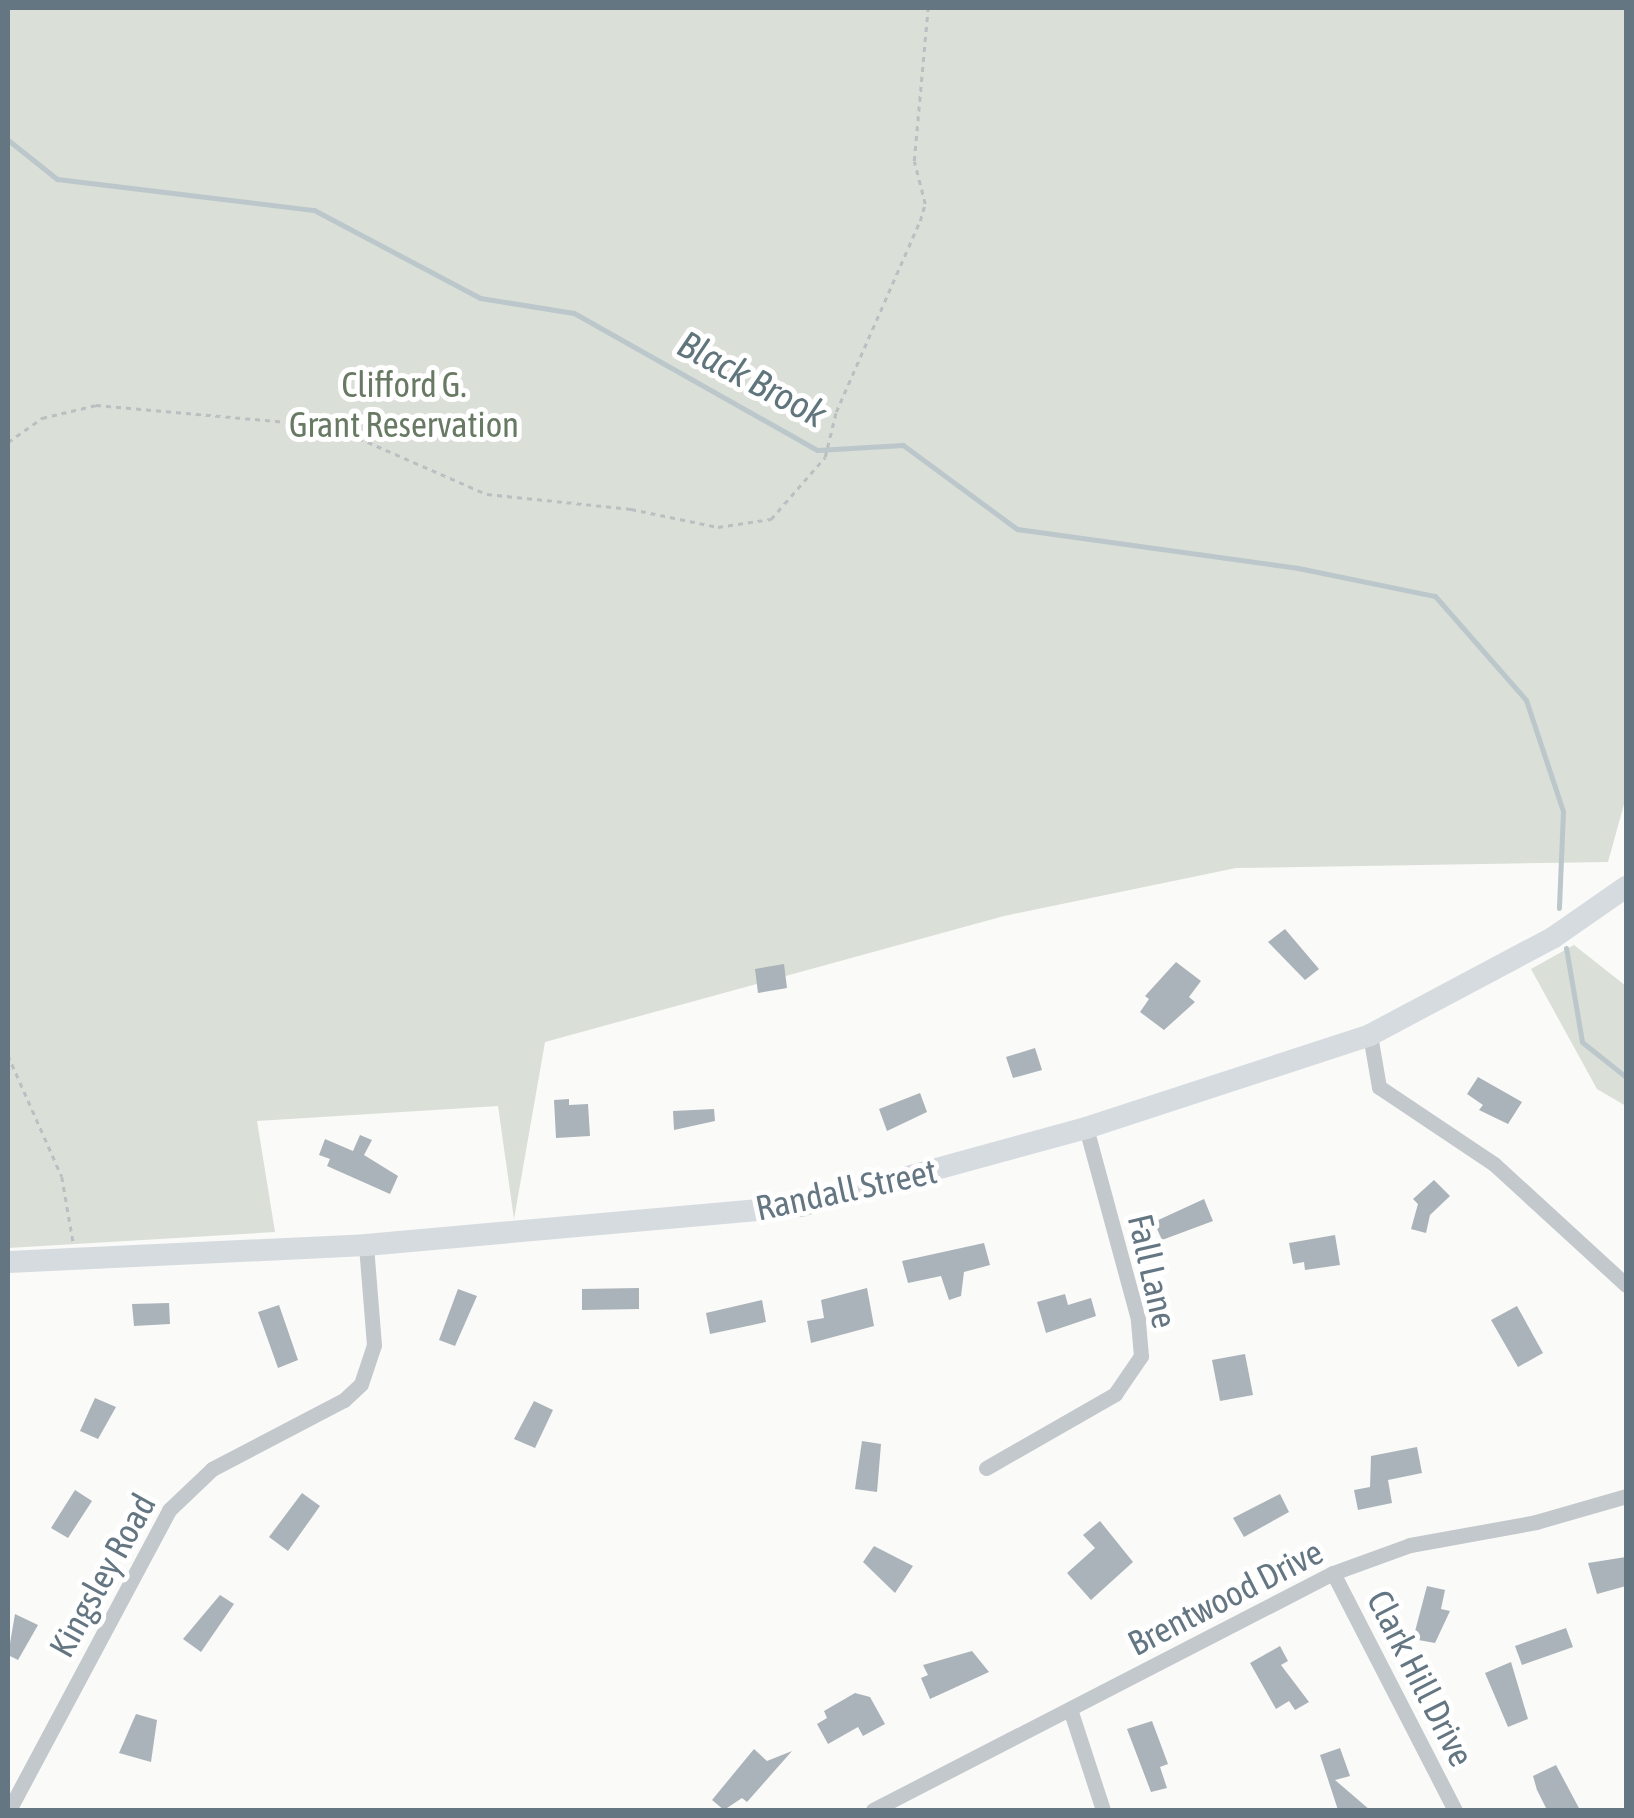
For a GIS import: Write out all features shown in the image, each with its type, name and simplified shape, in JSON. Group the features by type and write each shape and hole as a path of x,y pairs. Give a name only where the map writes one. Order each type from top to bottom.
{"street":[{"name":"Randall Street","path":"8,1262 366,1245 801,1206 1086,1128 1370,1036 1554,937 1626,887"},
{"path":"1370,1036 1379,1086 1494,1164 1626,1285"},
{"name":"Fall Lane","path":"986,1468 1115,1394 1141,1356 1138,1318 1086,1128"},
{"name":"Kingsley Road","path":"9,1810 169,1510 212,1468 354,1391 374,1346 366,1245"},
{"name":"Brentwood Drive","path":"872,1810 1333,1573 1410,1545 1536,1522 1626,1496"},
{"name":"Clark Hill Drive","path":"1333,1573 1455,1810"},
{"path":"1070,1709 1103,1810"}],"path":[{"path":"8,442 42,418 96,405 296,428 331,426 455,484 494,495 736,528 778,515 825,457 836,412 850,388 925,204 914,161 928,8"},
{"path":"8,1056 62,1177 75,1256"}],"green space":[{"name":"Clifford G. Grant Reservation","path":"8,8 1626,8 1626,797 1608,862 1236,868 1004,916 545,1042 514,1219 498,1106 257,1121 275,1232 8,1248"},
{"path":"1574,945 1626,986 1626,1106 1597,1089 1531,969"}],"building":[{"path":"1285,929 1319,969 1305,980 1268,942"},
{"path":"1176,962 1201,981 1189,997 1195,1002 1164,1030 1140,1012 1149,999 1145,996"},
{"path":"784,964 787,988 758,993 755,969"},
{"path":"1035,1048 1042,1070 1013,1078 1006,1057"},
{"path":"1478,1077 1522,1102 1508,1124 1479,1110 1483,1105 1467,1094"},
{"path":"920,1093 927,1112 887,1131 879,1109"},
{"path":"569,1099 569,1105 588,1104 590,1136 556,1138 554,1100"},
{"path":"714,1109 715,1121 674,1130 673,1111"},
{"path":"360,1135 372,1140 364,1155 398,1176 390,1194 327,1166 330,1159 319,1155 325,1139 353,1151"},
{"path":"1434,1180 1450,1196 1430,1215 1426,1233 1411,1229 1418,1204 1413,1199"},
{"path":"1204,1199 1213,1221 1162,1240 1154,1222"},
{"path":"1335,1235 1340,1265 1305,1270 1304,1262 1293,1264 1289,1243"},
{"path":"984,1243 990,1265 964,1272 961,1296 949,1300 941,1276 908,1283 902,1261"},
{"path":"639,1288 639,1309 582,1310 582,1289"},
{"path":"867,1288 874,1326 811,1343 807,1321 824,1318 821,1300"},
{"path":"458,1289 477,1296 455,1346 439,1340"},
{"path":"1065,1294 1068,1305 1091,1298 1096,1316 1046,1333 1037,1302"},
{"path":"762,1300 766,1322 710,1334 706,1313"},
{"path":"169,1303 170,1324 134,1326 132,1304"},
{"path":"279,1305 298,1360 278,1368 258,1312"},
{"path":"1517,1306 1543,1353 1518,1367 1491,1320"},
{"path":"1245,1354 1253,1395 1220,1401 1212,1360"},
{"path":"95,1398 116,1407 98,1439 80,1431"},
{"path":"534,1401 553,1410 535,1448 514,1439"},
{"path":"862,1441 881,1444 877,1492 855,1489"},
{"path":"1417,1447 1422,1473 1388,1480 1392,1503 1358,1510 1354,1490 1370,1487 1371,1456"},
{"path":"75,1490 92,1501 68,1538 51,1528"},
{"path":"302,1493 320,1506 288,1551 269,1537"},
{"path":"1280,1494 1289,1512 1244,1537 1233,1518"},
{"path":"1100,1521 1133,1562 1091,1600 1067,1573 1095,1548 1083,1535"},
{"path":"874,1546 913,1566 895,1593 863,1562"},
{"path":"1626,1557 1626,1586 1597,1594 1588,1563"},
{"path":"1427,1586 1445,1590 1441,1609 1450,1611 1435,1643 1413,1639"},
{"path":"220,1595 234,1604 201,1652 183,1639"},
{"path":"15,1614 38,1625 18,1660 8,1655"},
{"path":"1566,1628 1573,1647 1522,1665 1515,1646"},
{"path":"1280,1646 1288,1661 1281,1665 1309,1702 1295,1710 1289,1701 1276,1709 1250,1663"},
{"path":"972,1651 989,1672 930,1699 921,1678 928,1675 923,1665"},
{"path":"1511,1662 1528,1719 1508,1727 1485,1673"},
{"path":"855,1693 870,1697 885,1724 863,1736 858,1727 828,1744 817,1724 827,1718 824,1711"},
{"path":"136,1714 157,1720 151,1762 119,1753"},
{"path":"1152,1721 1168,1764 1160,1767 1167,1788 1151,1792 1127,1729"},
{"path":"1340,1748 1350,1776 1335,1780 1370,1810 1338,1810 1320,1755"},
{"path":"754,1749 767,1761 792,1751 747,1802 742,1798 724,1810 712,1800"},
{"path":"1556,1765 1580,1810 1547,1810 1533,1776"}],"waterway":[{"name":"Black Brook","path":"8,140 57,179 314,210 480,298 574,313 817,450 903,445 1017,529 1298,568 1435,596 1526,700 1563,811 1559,908"},
{"name":"Black Brook","path":"1566,948 1582,1042 1626,1077"}]}
